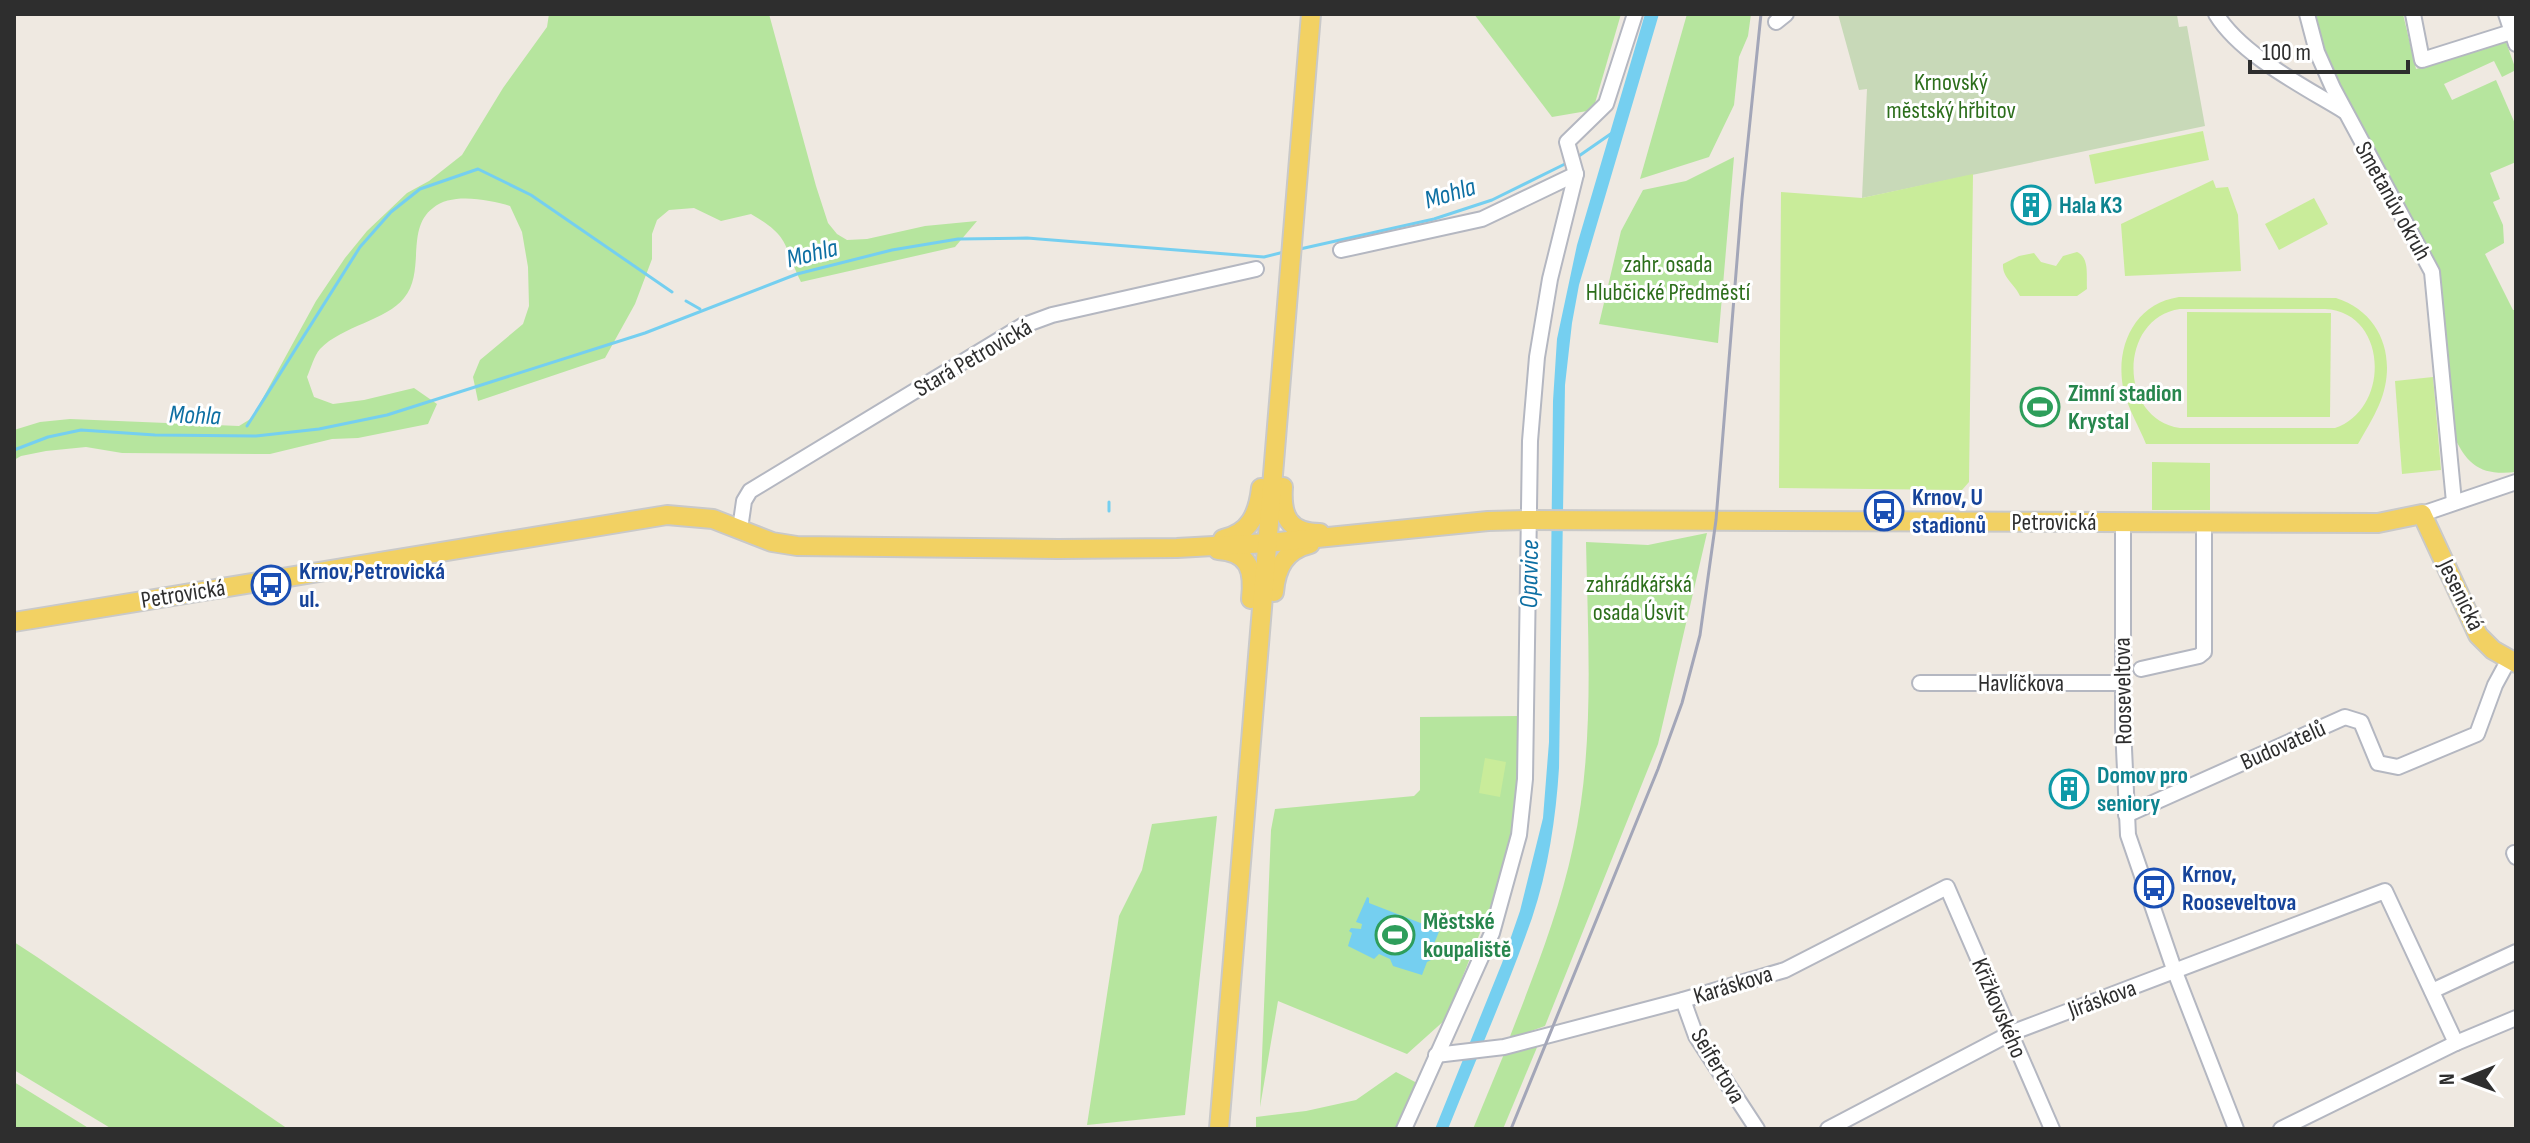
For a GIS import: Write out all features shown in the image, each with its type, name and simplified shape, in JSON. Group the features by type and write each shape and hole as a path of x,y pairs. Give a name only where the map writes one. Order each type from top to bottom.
{"main road":[{"path":"1219,1129 1311,14"},
{"path":"1286,324 1288,410 1282,495 1284,512 1291,524 1304,531 1359,534"},
{"path":"1177,548 1234,536 1247,527 1256,515 1268,405 1286,324"},
{"name":"Petrovická","path":"1359,534 1530,520 2378,523 2422,514"},
{"name":"Jesenická","path":"2422,514 2478,635 2493,650 2512,662"},
{"name":"Petrovická","path":"14,622 636,520 685,515 713,519 772,542 797,546 1177,548"},
{"path":"1177,548 1359,534"},
{"path":"1252,737 1280,565 1299,547 1359,534"},
{"path":"1177,548 1230,552 1244,559 1250,569 1252,586 1247,657 1252,737"}],"street":[{"path":"1404,1129 1442,1054 1492,933 1519,835 1525,779 1537,357 1550,279 1576,170 1567,142 1606,104 1635,14"},
{"name":"Smetanův okruh","path":"2216,14 2228,33 2284,74 2344,111 2432,272 2454,502"},
{"path":"2307,14 2317,52 2344,111"},
{"path":"2413,14 2422,60 2514,38 2506,14"},
{"path":"1341,250 1482,219 1576,170"},
{"name":"Stará Petrovická","path":"740,529 744,501 750,491 1022,326 1052,315 1256,269"},
{"name":"Petrovická","path":"2422,514 2516,482"},
{"name":"Rooseveltova","path":"2123,522 2123,683 2128,835 2175,972 2236,1129"},
{"name":"Rooseveltova","path":"2141,669 2199,656 2204,652 2204,523"},
{"name":"Budovatelů","path":"2126,815 2345,717 2361,722 2378,763 2398,767 2477,734 2495,685 2512,662"},
{"name":"Havlíčkova","path":"1920,683 2123,683"},
{"name":"Karáskova","path":"1442,1054 1504,1047 1785,970 1947,887"},
{"name":"Křižkovského","path":"1947,887 2052,1129"},
{"name":"Jiráskova","path":"1828,1129 2011,1033 2385,891 2432,991"},
{"path":"2456,1043 2432,991 2516,952"},
{"name":"Seifertova","path":"1683,1000 1696,1036 1757,1129"},
{"path":"2281,1129 2456,1043 2516,1018"}],"green space":[{"path":"549,14 769,14 816,186 828,223 837,234 847,240 867,239 925,226 977,221 955,247 801,282 780,236 751,214 721,221 694,208 669,210 657,220 652,234 652,259 635,304 605,358 478,401 473,377 480,360 523,324 529,306 528,267 522,232 510,206 481,200 450,200 433,208 420,227 414,276 404,298 387,312 329,341 318,352 307,377 314,397 333,404 414,388 437,404 428,424 358,438 332,439 270,454 122,453 86,447 46,451 14,460 14,430 40,422 70,419 239,426 252,418 316,301 345,258 367,231 407,193 429,181 462,155 503,88 547,27"},
{"path":"1474,14 1621,14 1593,110 1552,117"},
{"path":"1687,14 1751,14 1748,36 1739,57 1734,105 1709,157 1640,179"},
{"name":"Krnovský městský hřbitov","path":"1838,14 2181,14 2177,15 2179,27 2187,26 2205,126 1862,198 1867,89 1859,90"},
{"path":"2313,14 2403,14 2416,69 2506,42 2516,70 2502,77 2494,61 2444,84 2452,100 2496,80 2516,126 2516,162 2490,173 2500,199 2493,202 2503,225 2504,243 2485,254 2513,310 2516,310 2516,472 2494,472 2477,466 2464,454 2453,434 2439,271 2331,69"},
{"path":"2203,131 2209,160 2095,184 2089,155"},
{"name":"zahr. osada Hlubčické Předměstí","path":"1734,157 1718,343 1599,324 1621,231 1643,190 1686,181"},
{"path":"1973,174 1969,482 1962,490 1779,488 1781,192 1862,198"},
{"path":"2213,180 2216,188 2228,187 2238,215 2241,271 2125,276 2121,224"},
{"path":"2314,198 2328,224 2279,250 2265,224"},
{"path":"2077,252 2086,263 2087,289 2077,296 2020,296 2003,269 2003,264 2019,256 2034,253 2041,262 2056,266 2063,256"},
{"path":"2179,297 2336,298 2352,305 2375,327 2386,356 2387,372 2379,405 2358,444 2146,444 2124,392 2122,360 2130,331 2150,309 2163,301","holes":["2180,309 2325,309 2346,314 2361,326 2371,343 2375,362 2373,383 2366,402 2353,418 2335,428 2180,428 2160,421 2145,407 2136,389 2136,348 2145,330 2160,316"]},
{"path":"2187,312 2331,313 2330,417 2187,417"},
{"path":"2433,377 2441,470 2402,474 2395,381"},
{"path":"2152,462 2210,463 2210,510 2152,510"},
{"name":"zahrádkářská osada Úsvit","path":"1707,533 1658,744 1545,1026 1509,1039 1560,896 1580,810 1585,772 1589,656 1586,542 1648,545"},
{"name":"Městské koupaliště","path":"1518,716 1520,802 1500,882 1446,1019 1407,1054 1278,1001 1260,1107 1271,830 1275,809 1414,796 1420,790 1420,717"},
{"path":"1485,758 1506,762 1500,797 1479,793"},
{"path":"1217,816 1185,1115 1087,1125 1119,916 1142,870 1152,824"},
{"path":"14,942 288,1129 112,1129 14,1070"},
{"path":"1538,1045 1503,1129 1473,1129 1504,1054"},
{"path":"1396,1072 1419,1084 1400,1129 1256,1129 1256,1117 1306,1111 1356,1100"},
{"path":"14,1082 90,1129 14,1129"}],"water":[{"path":"1645,14 1659,14 1579,285 1572,323 1565,385 1559,768 1543,882 1502,998 1448,1129 1435,1129 1502,963 1520,911 1543,818 1549,742 1553,401 1557,339 1577,245"},
{"name":"Městské koupaliště","path":"1367,897 1369,903 1436,929 1438,925 1441,927 1428,958 1431,960 1427,962 1422,975 1393,966 1390,959 1379,954 1374,959 1348,946 1351,928 1361,929 1362,924 1356,922"}],"waterway":[{"name":"Mohla","path":"1576,158 1612,133"},
{"name":"Mohla","path":"1300,249 1434,219 1492,200 1569,162"},
{"path":"247,426 360,247 391,212 420,189 478,169 531,195 672,292"},
{"name":"Mohla","path":"14,450 48,437 81,430 155,435 256,436 319,429 387,415 645,333 797,274 892,250 958,239 1027,238 1264,257 1284,252"},
{"path":"686,301 700,309"},
{"path":"1109,502 1109,511"}],"railway":[{"path":"1511,1129 1658,769 1682,703 1700,635 1716,520 1742,199 1761,14"}],"place":[{"name":"Hala K3","path":"2031,205"},
{"name":"Zimní stadion Krystal","path":"2040,407"},
{"name":"Krnov, U stadionů","path":"1884,511"},
{"name":"Krnov,Petrovická ul.","path":"271,585"},
{"name":"Domov pro seniory","path":"2069,789"},
{"name":"Krnov, Rooseveltova","path":"2154,888"},
{"name":"Městské koupaliště","path":"1395,935"}],"water label":[{"name":"Opavice","path":"1530,574"}]}
